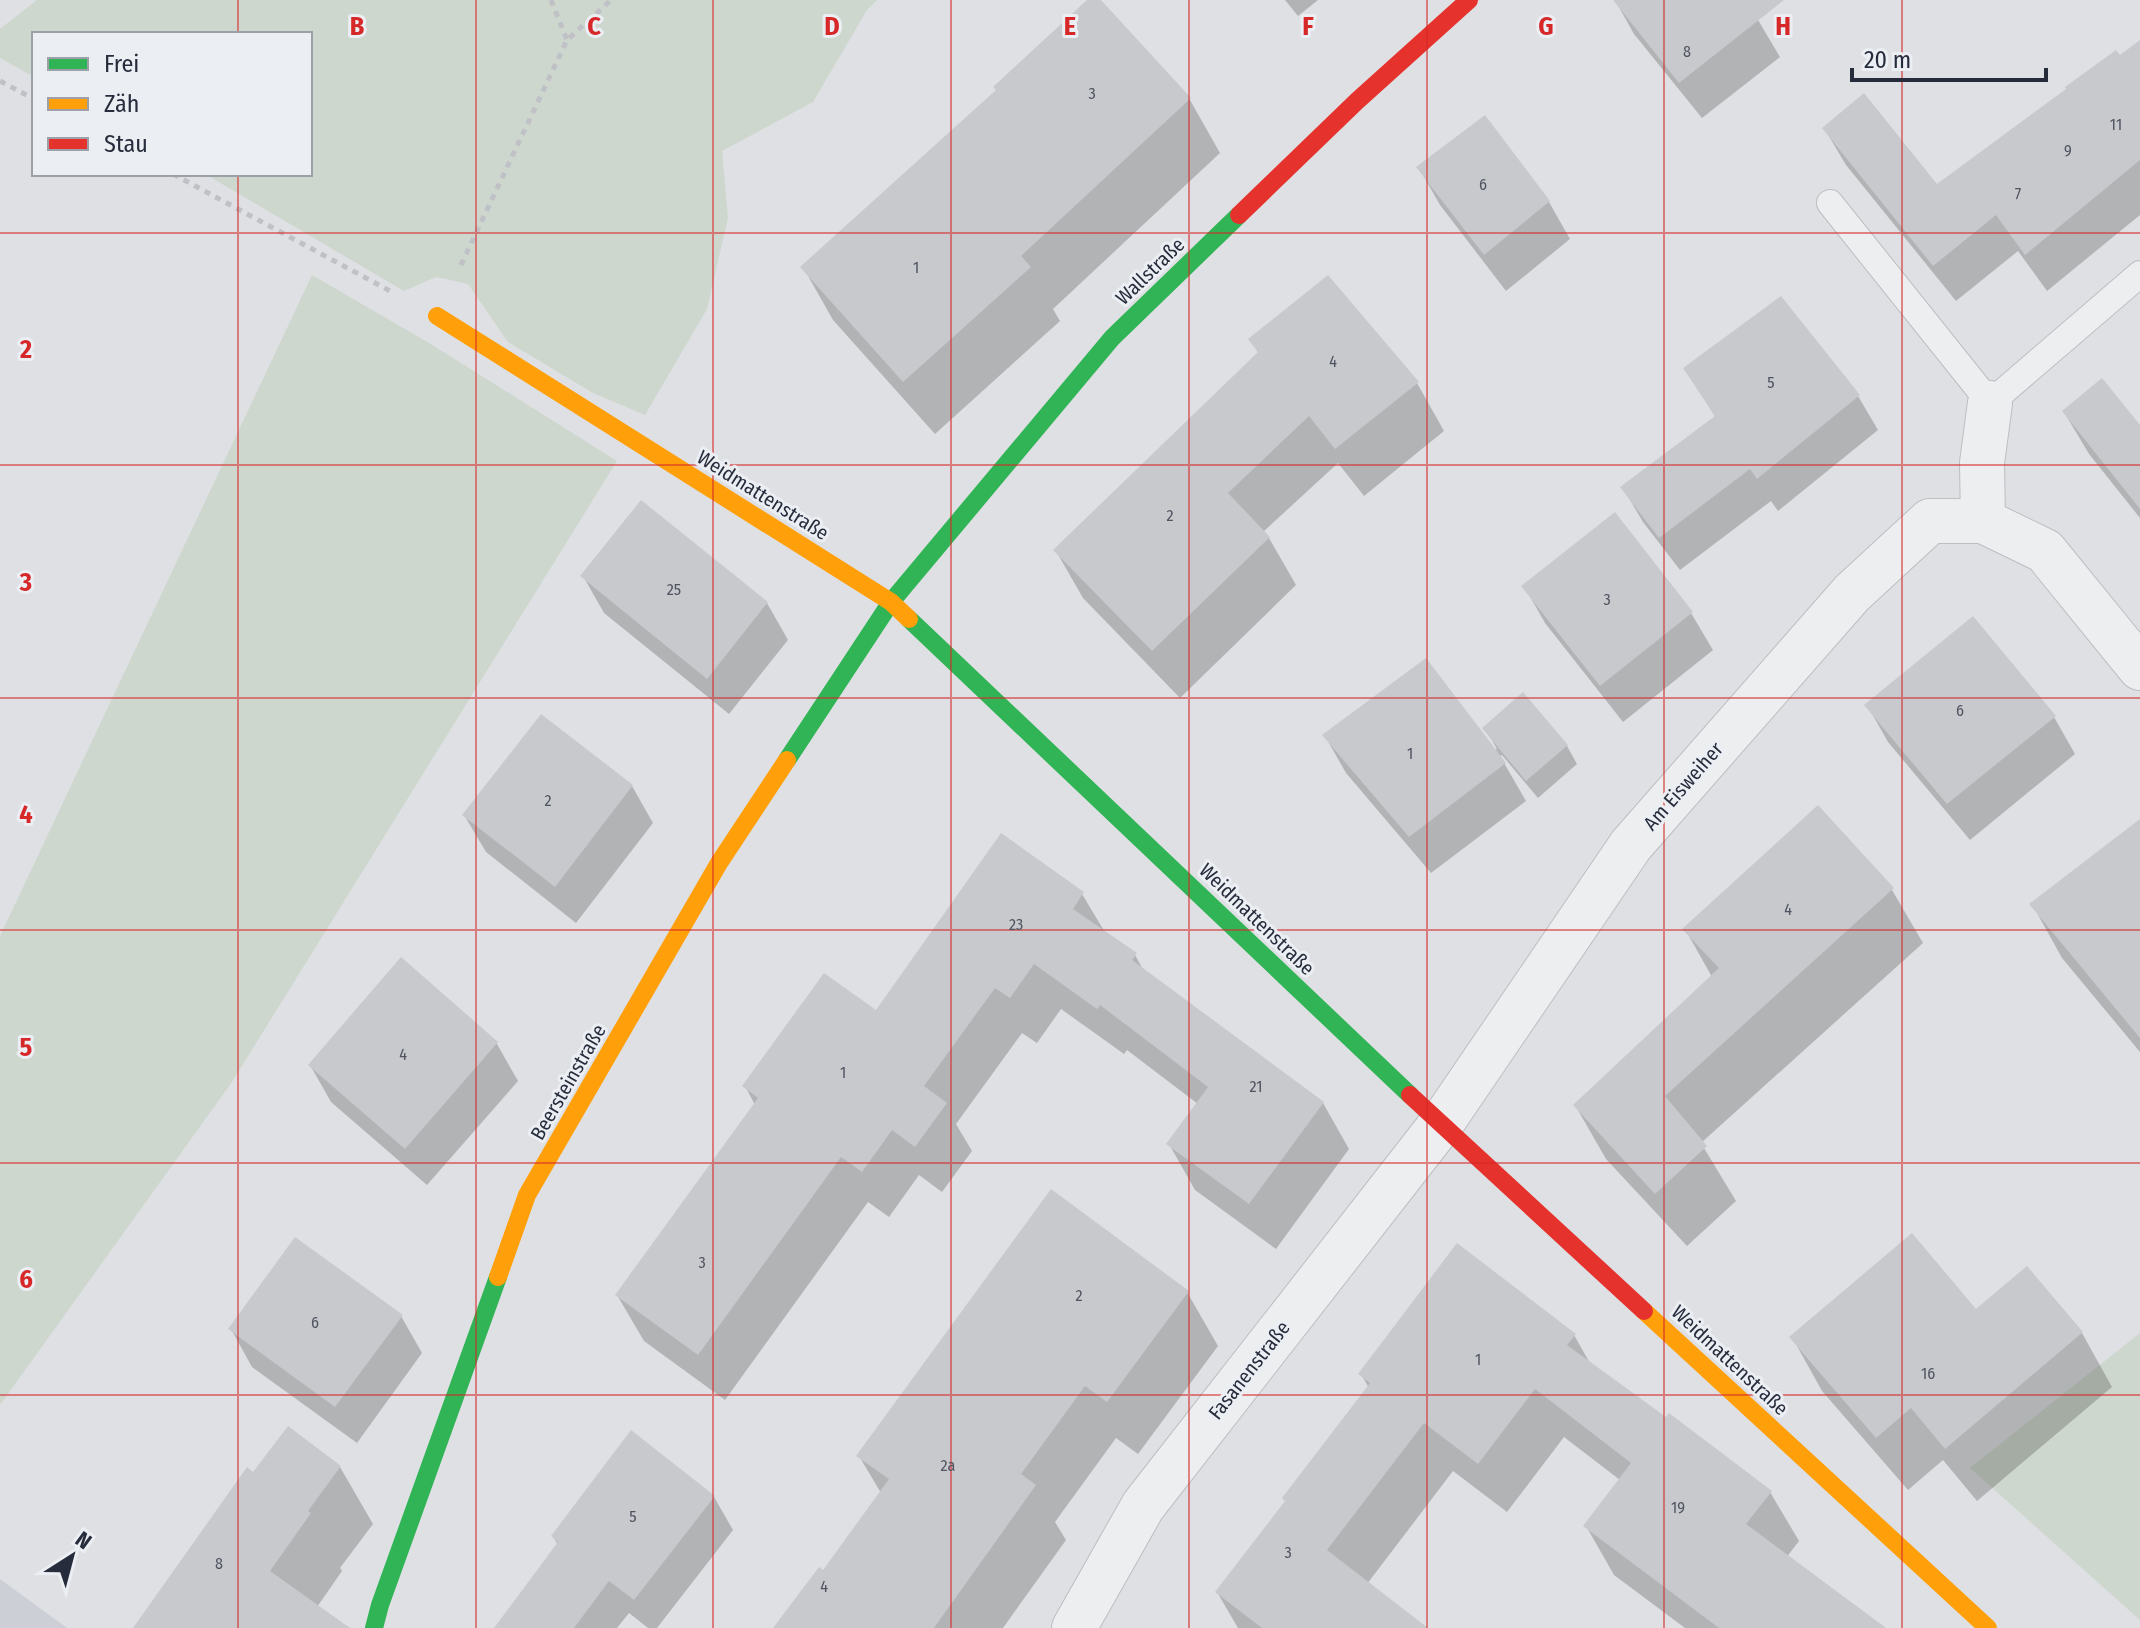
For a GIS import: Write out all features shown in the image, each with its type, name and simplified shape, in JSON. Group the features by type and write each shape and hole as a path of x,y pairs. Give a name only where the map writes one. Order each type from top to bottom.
{"street":[{"name":"Wallstraße","path":"891,602 1112,338 1357,101 1469,0"},
{"name":"Weidmattenstraße","path":"437,316 891,602 1441,1124 1988,1628"},
{"path":"1983,521 1982,463 1990,403"},
{"name":"Am Eisweiher","path":"1441,1124 1631,845 1852,593 1930,521 1983,521 2045,551 2140,668"},
{"name":"Beersteinstraße","path":"374,1628 527,1195 719,863 891,602"},
{"name":"Fasanenstraße","path":"1074,1628 1143,1506 1441,1124"}],"lane":[{"path":"1830,203 1990,403 2140,274"}],"path":[{"path":"551,0 567,40"},
{"path":"177,176 437,316 567,40 611,0"},
{"path":"0,81 32,98"}],"shaded area":[{"path":"37,0 877,0 867,10 813,102 722,151 728,218 707,309 645,415 593,393 508,342 468,284 436,277 404,291 208,176 312,176 312,32 32,32 32,76 0,58 0,29"},
{"path":"312,275 429,343 617,461 232,1082 0,1405 0,936"},
{"path":"2140,1333 2140,1620 1970,1468"},
{"path":"0,1579 67,1628 0,1628"}],"building":[{"path":"1087,0 1101,0 1191,98 1021,256 1031,267 903,382 800,267 996,90 993,87"},
{"path":"1613,0 1784,0 1679,83"},
{"path":"2140,40 2140,160 2025,255 1996,215 1933,266 1822,128 1864,93 1937,184 2116,50 2120,55"},
{"path":"1485,115 1550,201 1484,255 1416,167"},
{"path":"1328,275 1419,382 1335,449 1309,416 1228,493 1270,537 1152,651 1053,550 1258,352 1248,339"},
{"path":"1781,296 1860,395 1757,479 1750,469 1659,538 1620,487 1715,416 1683,368"},
{"path":"2102,378 2140,425 2140,509 2062,411"},
{"path":"641,500 768,602 707,679 580,576"},
{"path":"1615,512 1693,612 1600,686 1521,586"},
{"path":"1973,616 2056,716 1947,804 1864,705"},
{"path":"1426,658 1506,763 1409,837 1322,735"},
{"path":"1523,692 1568,745 1526,781 1482,728"},
{"path":"541,714 633,785 555,887 462,815"},
{"path":"1818,805 1894,888 1665,1096 1707,1146 1655,1194 1573,1105 1719,968 1682,929"},
{"path":"2140,819 2140,1038 2029,904"},
{"path":"1001,833 1084,892 1073,909 1137,953 1132,960 1324,1102 1249,1204 1166,1144 1208,1087 1100,1005 1097,1009 1034,964 1010,998 995,988 924,1086 947,1103 915,1147 892,1130 862,1172 841,1157 698,1355 615,1295 758,1098 742,1086 824,973 876,1010"},
{"path":"401,957 498,1042 405,1149 308,1065"},
{"path":"1051,1189 1189,1291 1107,1402 1085,1386 1021,1474 1036,1485 934,1628 773,1628 819,1567 823,1570 889,1479 856,1456"},
{"path":"1912,1233 1976,1309 2027,1266 2083,1332 1945,1449 1911,1408 1876,1438 1789,1337"},
{"path":"295,1237 403,1315 335,1407 228,1329"},
{"path":"1457,1243 1576,1334 1567,1345 1666,1417 1669,1413 1772,1491 1746,1524 1886,1628 1719,1628 1583,1526 1631,1463 1535,1389 1478,1464 1424,1423 1327,1550 1428,1628 1262,1628 1215,1592 1370,1383 1358,1374"},
{"path":"288,1426 341,1466 270,1571 350,1628 133,1628 247,1467 253,1472"},
{"path":"631,1430 715,1496 634,1600 609,1581 574,1628 494,1628 558,1542 551,1536"}],"traffic: fast":[{"path":"787,760 891,602 1112,338 1239,215"},
{"path":"909,619 1410,1095"},
{"path":"374,1628 498,1277"}],"traffic: slow":[{"path":"437,316 891,602 909,619"},
{"path":"498,1277 527,1195 719,863 787,760"},
{"path":"1644,1311 1988,1628"}],"traffic: jam":[{"path":"1239,215 1357,101 1469,0"},
{"path":"1410,1095 1644,1311"}]}
